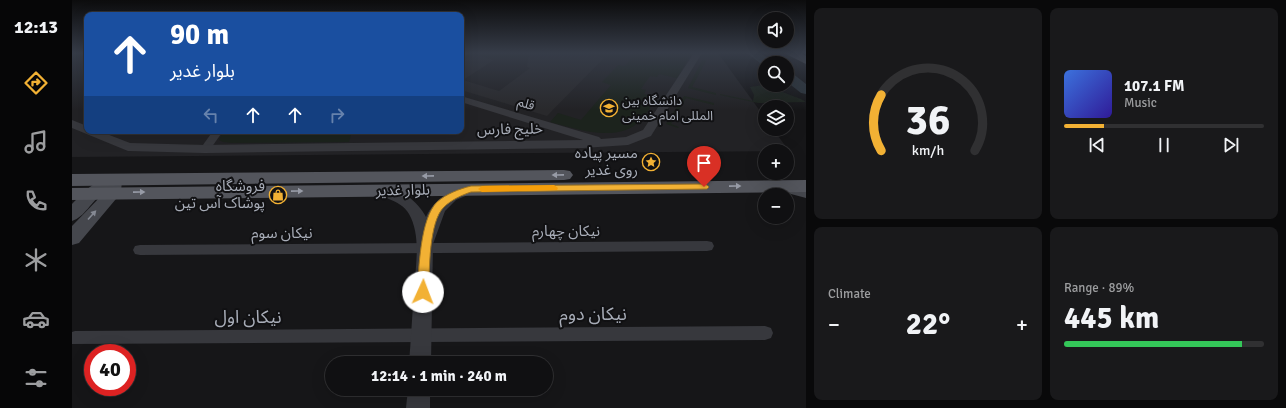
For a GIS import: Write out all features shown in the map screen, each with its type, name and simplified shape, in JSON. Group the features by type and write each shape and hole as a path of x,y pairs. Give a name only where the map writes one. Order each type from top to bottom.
{"main road":[{"name":"بلوار غدیر","path":"794,176 806,172"},
{"name":"بلوار غدیر","path":"72,194 92,193 113,186 758,173"},
{"name":"بلوار غدیر","path":"72,180 113,186 379,190 471,189 758,180"},
{"path":"786,180 806,193"},
{"name":"بلوار غدیر","path":"788,180 806,186"},
{"path":"72,238 113,186"},
{"path":"72,215 92,193"}],"street":[{"name":"خلیج فارس","path":"96,134 128,147 205,149 583,144 628,141 647,133 686,72"},
{"name":"قلم","path":"464,101 605,143"},
{"name":"خلیج فارس","path":"72,124 84,129"},
{"path":"205,149 216,134"},
{"path":"425,248 435,212 441,204 459,192 471,189"},
{"path":"379,190 402,198 411,205 421,223 425,248 420,356"},
{"name":"نیکان چهارم","path":"425,248 707,246"},
{"name":"نیکان سوم","path":"140,250 425,248"},
{"name":"نیکان دوم","path":"421,336 765,333"},
{"name":"نیکان اول","path":"75,338 421,336"},
{"path":"418,408 419,396"}],"shaded area":[{"name":"دانشگاه بین المللی امام خمینی","path":"72,72 84,72 84,134 464,134 464,72 732,72 758,108 758,136 778,136 784,144 758,144 758,151 72,157"},
{"path":"611,72 681,72 677,78 659,74 657,77 650,76 641,89 646,90 644,94 656,97 643,118 632,127 621,131 597,133 550,122 558,113 581,120 611,85 602,82"},
{"path":"696,72 700,72 692,87 716,93 716,95 688,88"},
{"path":"758,86 758,92 782,92 806,102 794,102 794,100 758,100 758,103 720,95 753,101 754,95 750,87"},
{"path":"684,96 714,103 714,105 686,98 671,124 679,127 666,124"},
{"path":"222,134 351,134 349,142 233,143 219,140"}],"building":[{"path":"464,72 475,72 464,79"},
{"path":"525,72 590,72 547,116 464,91 464,80 499,91"}],"waterway":[{"path":"794,81 806,90"}],"slow traffic":[{"path":"482,189 554,188"}],"place":[{"name":"دانشگاه بین المللی امام خمینی","path":"609,108"},
{"name":"مسیر پیاده روی غدیر","path":"651,162"},
{"name":"فروشگاه پوشاک آس تین","path":"278,195"}],"route":[{"path":"423,292 425,248 435,212 441,204 459,192 471,189 704,187"}]}
